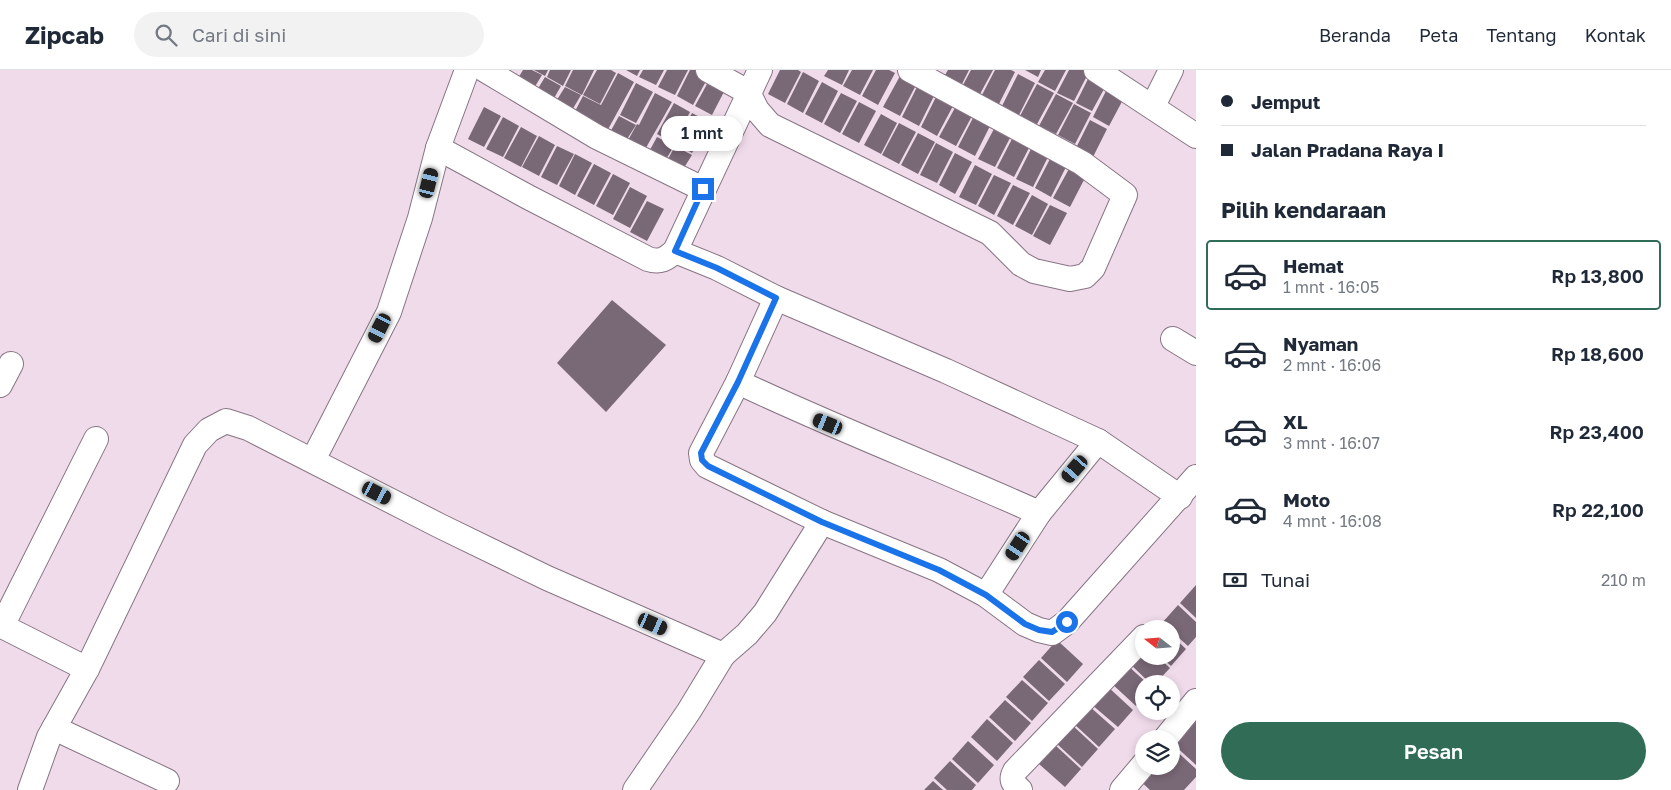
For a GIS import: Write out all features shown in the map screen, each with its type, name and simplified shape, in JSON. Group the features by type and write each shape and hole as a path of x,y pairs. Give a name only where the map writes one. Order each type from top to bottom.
{"street":[{"path":"313,460 389,312 420,218 438,148 467,70"},
{"path":"485,70 597,137 703,189"},
{"path":"708,70 748,92 757,110 770,125 990,233 1021,264 1034,271 1070,279 1084,276 1093,268 1125,195 1082,163 910,70"},
{"path":"438,148 528,197 657,262 666,259 675,251 748,92 760,70"},
{"path":"1096,70 1196,136"},
{"path":"1153,106 1171,70"},
{"path":"675,251 717,268 776,298 946,371 1098,441 1180,497"},
{"path":"776,298 738,382 701,453 702,460 708,466 822,522 939,570 986,595 1025,624 1039,630 1052,632 1067,622 1196,477"},
{"path":"1173,339 1196,353"},
{"path":"0,385 11,364"},
{"path":"738,382 812,417 944,470 1039,513"},
{"path":"30,790 54,728 87,669 196,445 209,430 226,421 248,428 538,574 723,655"},
{"path":"87,669 1,626 96,439"},
{"path":"986,595 1039,513 1098,441"},
{"path":"635,790 689,711 723,655 747,634 765,613 822,522"},
{"path":"1020,790 1012,782 1015,771 1135,647"},
{"path":"1172,730 1196,701"},
{"path":"54,728 168,780"},
{"path":"1122,790 1135,775"}],"building":[{"path":"523,70 532,70 542,75 531,93 514,85"},
{"path":"534,70 548,70 545,76"},
{"path":"550,70 571,70 563,86 547,77"},
{"path":"573,70 594,70 582,95 565,86"},
{"path":"597,70 611,70 616,73 600,104 583,95"},
{"path":"626,70 640,70 637,76"},
{"path":"643,70 664,70 656,85 639,77"},
{"path":"667,70 688,70 675,95 658,87"},
{"path":"690,70 703,70 710,74 693,105 677,96"},
{"path":"780,70 798,70 801,72 785,103 768,94"},
{"path":"828,70 849,70 842,85 824,76"},
{"path":"852,70 873,70 860,95 843,86"},
{"path":"876,70 889,70 895,73 878,105 862,96"},
{"path":"948,70 969,70 962,84 945,75"},
{"path":"971,70 993,70 980,94 963,85"},
{"path":"995,70 1011,70 1015,72 999,104 982,95"},
{"path":"1025,70 1041,70 1038,77"},
{"path":"1045,70 1066,70 1055,91 1038,82"},
{"path":"1069,70 1090,70 1074,101 1057,93"},
{"path":"1092,71 1109,80 1092,111 1076,103"},
{"path":"803,72 819,81 803,113 787,104"},
{"path":"618,73 634,82 606,133 572,117 583,96 601,105"},
{"path":"1018,74 1035,83 1019,115 1002,106"},
{"path":"712,75 728,84 712,115 695,106"},
{"path":"900,76 916,85 900,116 883,107"},
{"path":"545,77 561,86 553,100 536,92"},
{"path":"822,82 838,91 822,123 805,114"},
{"path":"636,83 653,92 636,123 620,115"},
{"path":"1037,84 1054,93 1037,124 1020,116"},
{"path":"918,85 935,94 919,126 902,117"},
{"path":"1109,85 1126,94 1109,126 1093,117"},
{"path":"565,87 581,95 571,112 555,103"},
{"path":"655,93 672,102 643,153 626,144 637,124 639,125"},
{"path":"841,93 857,101 840,133 824,124"},
{"path":"1056,94 1073,103 1056,134 1039,126"},
{"path":"937,95 954,104 937,136 921,127"},
{"path":"859,102 876,111 859,143 842,134"},
{"path":"674,103 690,112 674,143 657,134"},
{"path":"1074,104 1091,113 1075,144 1058,135"},
{"path":"956,106 973,114 956,146 939,137"},
{"path":"484,107 501,116 484,147 468,139"},
{"path":"692,113 709,122 692,153 676,144"},
{"path":"881,114 897,123 881,154 864,145"},
{"path":"619,116 636,125 624,144 608,136"},
{"path":"974,116 991,124 975,156 958,147"},
{"path":"503,117 519,126 503,157 486,149"},
{"path":"1090,120 1107,129 1091,161 1074,152"},
{"path":"899,123 916,132 899,164 882,155"},
{"path":"521,127 537,136 521,167 504,158"},
{"path":"995,127 1011,136 995,167 978,159"},
{"path":"918,133 935,142 918,174 901,165"},
{"path":"539,136 555,145 539,176 522,167"},
{"path":"657,137 674,146 662,166 646,157"},
{"path":"1013,137 1030,146 1014,177 997,168"},
{"path":"936,143 953,152 937,183 920,175"},
{"path":"557,146 574,154 557,185 541,177"},
{"path":"675,146 692,155 682,171 666,163"},
{"path":"1032,147 1049,155 1033,187 1016,179"},
{"path":"955,153 972,162 955,194 939,185"},
{"path":"575,154 592,163 575,195 559,186"},
{"path":"1051,157 1067,165 1051,197 1035,188"},
{"path":"594,164 611,173 594,205 577,196"},
{"path":"975,165 992,174 976,205 959,197"},
{"path":"1070,167 1086,176 1070,207 1053,198"},
{"path":"613,174 630,183 613,215 596,206"},
{"path":"994,175 1011,183 994,215 978,206"},
{"path":"1013,185 1030,193 1013,225 997,216"},
{"path":"630,187 647,196 630,228 613,219"},
{"path":"1032,195 1048,204 1032,235 1015,226"},
{"path":"647,201 664,209 647,241 630,232"},
{"path":"1050,205 1067,213 1050,245 1033,236"},
{"path":"612,300 666,345 606,412 557,363"},
{"path":"1196,585 1196,618 1180,603"},
{"path":"1178,605 1196,622 1196,637 1188,646 1180,639 1180,620 1165,620"},
{"path":"1057,640 1083,664 1067,682 1041,658"},
{"path":"1180,643 1186,649 1180,656"},
{"path":"1135,654 1135,665 1167,665 1170,668 1163,675 1142,675 1128,662"},
{"path":"1039,660 1065,684 1049,701 1023,677"},
{"path":"1126,664 1138,675 1135,675 1135,705 1110,682"},
{"path":"1022,680 1048,703 1032,721 1006,697"},
{"path":"1107,686 1133,710 1118,727 1091,704"},
{"path":"1005,700 1031,723 1015,741 989,717"},
{"path":"1089,706 1115,729 1099,747 1073,723"},
{"path":"1196,711 1196,765 1180,750 1180,731"},
{"path":"987,719 1013,743 997,761 971,737"},
{"path":"1072,725 1098,749 1082,767 1056,743"},
{"path":"968,741 994,765 978,783 952,759"},
{"path":"1055,745 1081,769 1065,787 1039,764"},
{"path":"1180,754 1196,769 1196,777 1184,790 1150,790 1135,776 1180,775"},
{"path":"950,761 976,785 972,790 947,790 934,778"},
{"path":"933,781 943,790 924,790"}],"route":[{"path":"703,189 675,251 717,268 776,298 738,382 701,453 702,460 708,466 822,522 939,570 986,595 1025,624 1039,630 1052,632 1067,622"}]}
